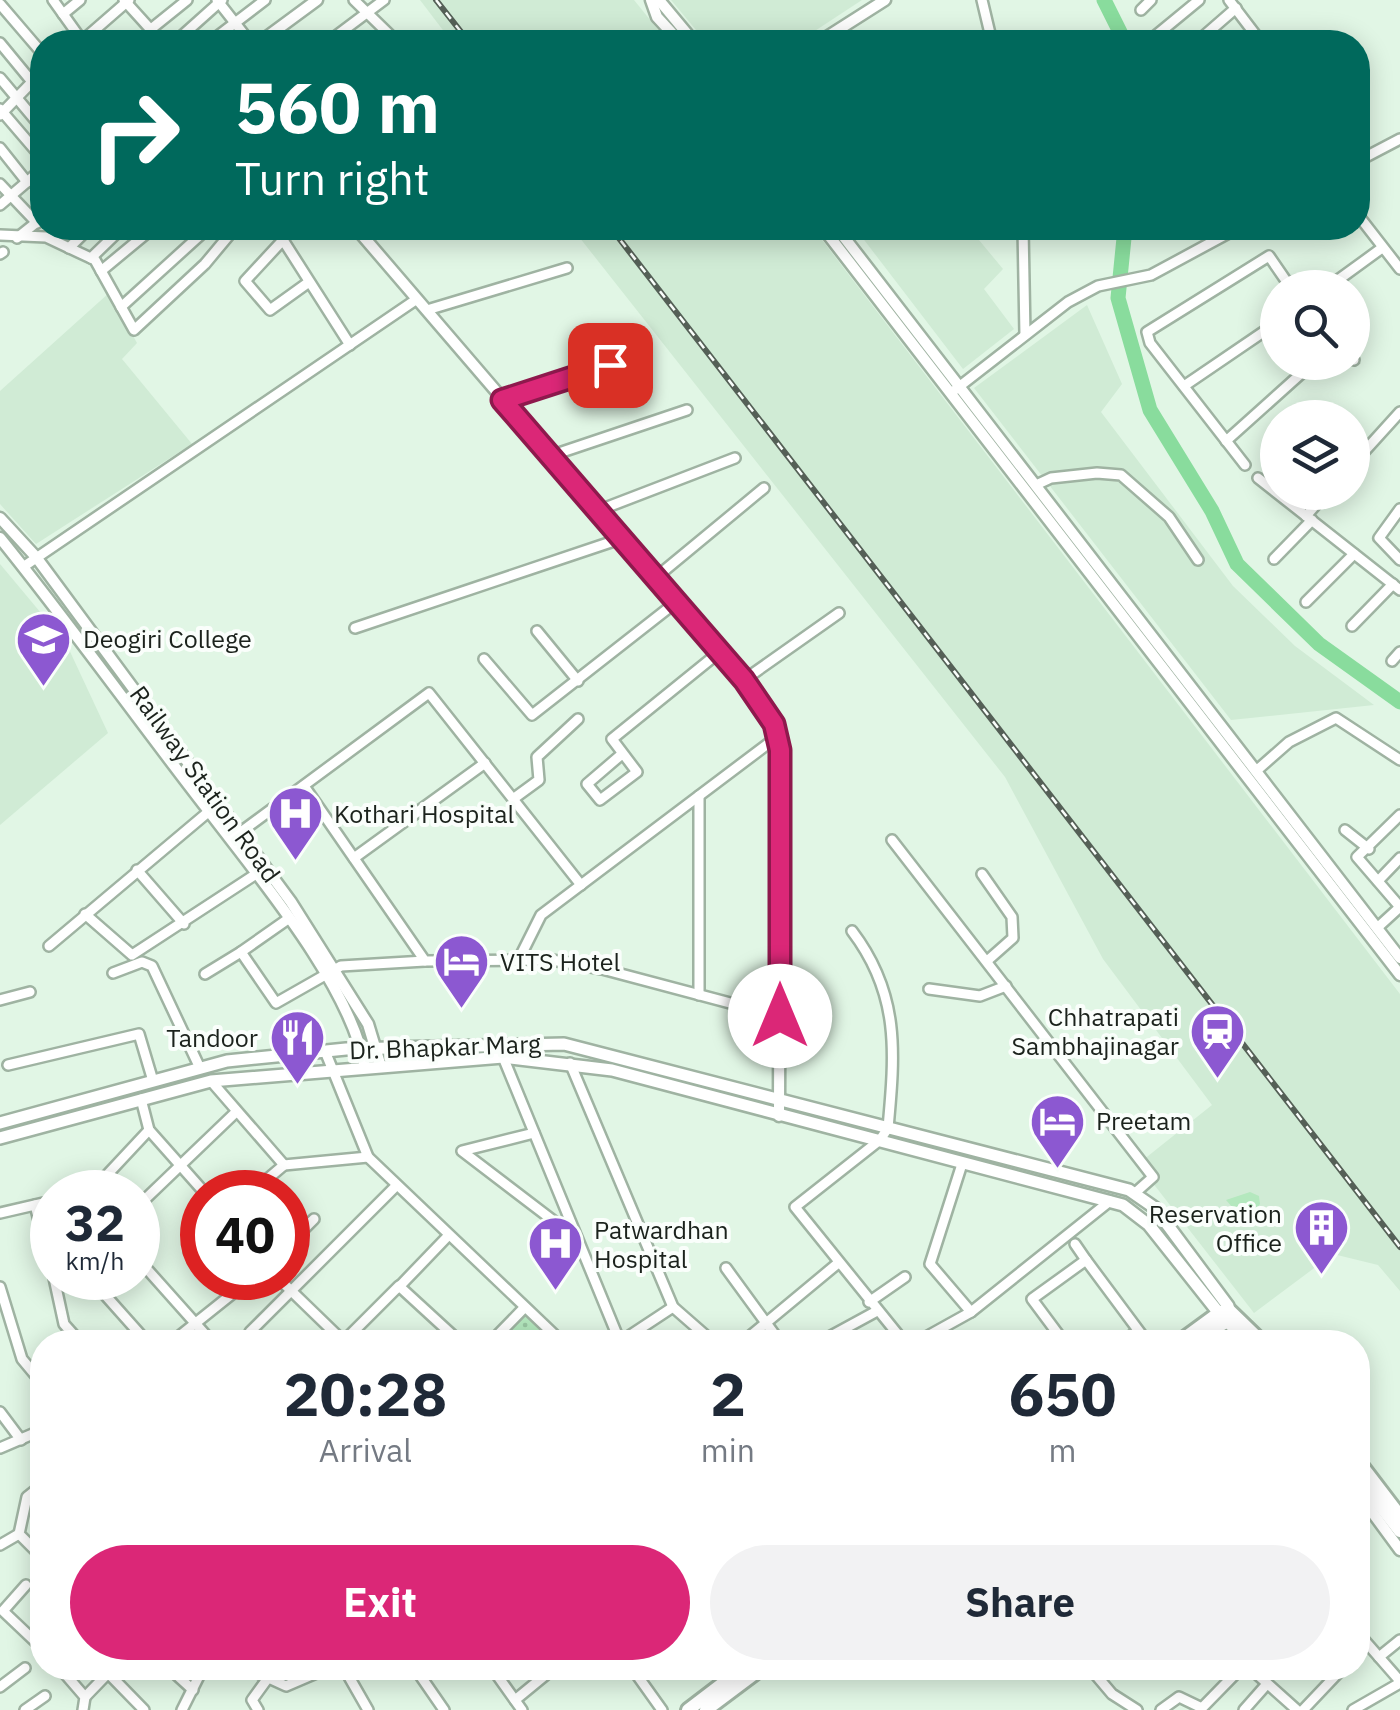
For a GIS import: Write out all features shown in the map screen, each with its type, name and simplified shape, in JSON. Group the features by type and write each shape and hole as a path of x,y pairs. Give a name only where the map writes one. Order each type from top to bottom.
{"main road":[{"name":"Dr. Bhapkar Marg","path":"0,1122 199,1066 362,1048 564,1044 1135,1193"},
{"name":"Dr. Bhapkar Marg","path":"0,1138 211,1081 503,1057 570,1062 703,1092 779,1116 1110,1201 1130,1209 1149,1225 1226,1317"},
{"path":"1135,1193 1161,1216 1238,1330"},
{"path":"1202,1330 1226,1317"},
{"path":"1210,1330 1226,1317"},
{"path":"1226,1317 1245,1330"},
{"path":"1370,1476 1400,1516"},
{"path":"1370,1493 1400,1532"},
{"path":"688,1710 727,1680"},
{"path":"713,1708 747,1680"}],"street":[{"path":"53,0 74,30"},
{"path":"63,14 80,0"},
{"path":"96,30 126,1 151,29 187,0"},
{"path":"226,30 264,0"},
{"path":"354,0 384,30"},
{"path":"344,30 384,0"},
{"path":"651,0 669,30"},
{"path":"659,0 684,30"},
{"path":"846,30 885,0"},
{"path":"982,0 989,30"},
{"path":"1141,10 1151,0"},
{"path":"1163,30 1199,0"},
{"path":"189,30 219,1 242,30"},
{"path":"276,30 313,1"},
{"path":"0,4 30,38"},
{"path":"1208,30 1232,4 1252,30"},
{"path":"0,43 30,73"},
{"path":"0,78 30,114"},
{"path":"30,86 1,112 30,145"},
{"path":"1370,156 1400,140"},
{"path":"0,148 28,182 0,205"},
{"path":"0,184 30,213"},
{"path":"18,238 30,229"},
{"path":"1370,232 1400,268"},
{"path":"0,235 30,238"},
{"path":"52,240 91,258 134,330 205,264 225,240"},
{"path":"69,248 77,240"},
{"path":"91,258 110,240"},
{"path":"101,270 138,240"},
{"path":"122,307 195,240"},
{"path":"310,282 270,310 245,281 283,240 310,282 350,345"},
{"path":"366,240 744,680 774,724 779,1116"},
{"path":"833,240 1036,485 1400,958"},
{"path":"846,240 955,390 1400,975"},
{"path":"1024,240 1026,336"},
{"path":"955,390 1098,286 1151,276 1216,240"},
{"path":"1352,270 1382,248"},
{"path":"1245,464 1150,343 1150,328 1268,256 1278,270"},
{"path":"427,310 567,268"},
{"path":"23,567 418,299"},
{"path":"1184,386 1260,334"},
{"path":"502,400 646,353"},
{"path":"1226,441 1294,380"},
{"path":"550,456 686,410"},
{"path":"1370,444 1400,412"},
{"path":"597,511 735,458"},
{"path":"1036,485 1051,478 1098,472 1121,475 1169,517 1198,560"},
{"path":"1258,478 1397,587 1352,626"},
{"path":"654,579 764,488"},
{"path":"1400,509 1379,538 1400,560"},
{"path":"1274,559 1315,510"},
{"name":"Railway Station Road","path":"0,518 36,557 218,802 256,874 322,974 362,1048 365,1068"},
{"name":"Railway Station Road","path":"0,538 208,812 235,836 334,968 378,1048 380,1067"},
{"path":"356,628 620,540"},
{"path":"1306,602 1354,554"},
{"path":"484,659 532,715 675,604"},
{"path":"744,680 839,612"},
{"path":"537,631 578,681"},
{"path":"1392,661 1400,652"},
{"path":"622,754 587,784 600,800 637,772 612,739 718,654"},
{"path":"235,836 429,692 580,886"},
{"path":"513,799 538,780 537,757 578,718"},
{"path":"1256,771 1289,742 1336,718 1400,760"},
{"path":"519,959 541,915 777,737"},
{"path":"354,858 484,763"},
{"path":"304,786 425,961"},
{"path":"699,796 699,995"},
{"path":"49,946 218,802"},
{"path":"1377,928 1400,907 1358,857 1400,814"},
{"path":"1345,830 1369,849"},
{"path":"892,840 1153,1177 1135,1193"},
{"path":"1378,881 1400,858"},
{"path":"137,870 184,924"},
{"path":"85,914 132,955 256,874"},
{"path":"982,874 1012,917 1013,938 987,961"},
{"path":"205,974 288,919"},
{"path":"852,931 874,960 890,1002 888,1128 880,1140 795,1208 894,1330"},
{"path":"241,952 276,1003 334,968 519,959 602,968 780,1016"},
{"path":"112,973 142,962 152,966 199,1066"},
{"path":"929,988 980,996 1006,986"},
{"path":"1,998 30,992"},
{"path":"8,1065 138,1034 153,1081"},
{"path":"325,1051 368,1157 446,1237 549,1330"},
{"path":"503,1057 615,1330"},
{"path":"570,1062 673,1307 699,1330"},
{"path":"211,1081 284,1165"},
{"path":"141,1099 149,1130 184,1170"},
{"path":"160,1185 235,1113"},
{"path":"111,1170 149,1130"},
{"path":"534,1132 462,1150 578,1240"},
{"path":"278,1170 284,1165 368,1157"},
{"path":"962,1164 930,1264 971,1312"},
{"path":"310,1275 396,1186"},
{"path":"939,1330 971,1312 1110,1201"},
{"path":"0,1213 30,1206"},
{"path":"310,1223 314,1219"},
{"path":"355,1330 446,1237"},
{"path":"1075,1244 1138,1330"},
{"path":"1055,1330 1032,1299 1086,1260"},
{"path":"757,1330 837,1264"},
{"path":"726,1268 773,1330"},
{"path":"838,1330 906,1277"},
{"path":"160,1285 200,1330"},
{"path":"392,1293 400,1286 447,1330"},
{"path":"0,1287 22,1359 30,1369"},
{"path":"59,1300 64,1324 69,1330"},
{"path":"109,1300 136,1330"},
{"path":"190,1330 226,1300"},
{"path":"252,1330 284,1300"},
{"path":"301,1300 331,1330"},
{"path":"638,1330 673,1307"},
{"path":"503,1330 524,1308"},
{"path":"0,1337 14,1333"},
{"path":"0,1412 21,1440"},
{"path":"0,1448 30,1436"},
{"path":"0,1546 19,1534 30,1496"},
{"path":"1370,1510 1400,1550"},
{"path":"19,1534 30,1545"},
{"path":"26,1585 3,1613 30,1633"},
{"path":"1379,1657 1400,1640"},
{"path":"1353,1710 1400,1682 1370,1647"},
{"path":"0,1687 24,1668"},
{"path":"71,1680 85,1696"},
{"path":"83,1710 85,1696 100,1680"},
{"path":"118,1680 144,1710"},
{"path":"182,1680 193,1690"},
{"path":"182,1710 198,1680"},
{"path":"258,1710 252,1700 267,1680"},
{"path":"272,1680 286,1686 300,1680"},
{"path":"351,1680 368,1710"},
{"path":"423,1680 444,1710"},
{"path":"501,1680 522,1710"},
{"path":"515,1700 539,1680"},
{"path":"641,1680 662,1710"},
{"path":"1100,1680 1112,1694 1137,1710"},
{"path":"1161,1710 1180,1698 1202,1708 1229,1680"},
{"path":"1263,1680 1295,1709 1329,1680"},
{"path":"1244,1710 1267,1684"},
{"path":"25,1710 45,1696"}],"shaded area":[{"path":"420,0 634,0 658,30 443,30"},
{"path":"671,0 862,0 816,30 696,30"},
{"path":"581,240 822,240 1400,994 1400,1291 1378,1265 1333,1254 1254,1313 1138,1164 1212,1105 1103,959 1005,777"},
{"path":"864,240 979,240 1003,269 984,289 1014,329 963,369"},
{"path":"109,293 137,343 122,359 192,444 36,544 0,504 0,391"},
{"path":"1087,305 1122,384 1101,412 1233,586 1295,646 1374,705 1231,720 974,388"},
{"name":"Deogiri College","path":"0,564 66,643 108,733 0,825"}],"green space":[{"path":"1250,1192 1259,1196 1260,1204 1247,1224 1226,1200"},
{"path":"525,1312 544,1330 508,1330"}],"waterway":[{"path":"1104,0 1119,30"},
{"path":"1124,240 1118,298 1150,410 1212,511 1237,564 1319,644 1400,702"}],"railway":[{"path":"436,0 460,30"},
{"path":"620,240 1400,1247"}],"place":[{"name":"Deogiri College","path":"44,688"},
{"name":"Kothari Hospital","path":"295,863"},
{"name":"VITS Hotel","path":"461,1011"},
{"name":"Chhatrapati Sambhajinagar","path":"1218,1080"},
{"name":"Tandoor","path":"297,1087"},
{"name":"Preetam","path":"1057,1170"},
{"name":"Reservation Office","path":"1321,1277"},
{"name":"Patwardhan Hospital","path":"555,1293"}],"route":[{"path":"610,365 502,400 744,680 774,724 780,750 780,1016"}]}
